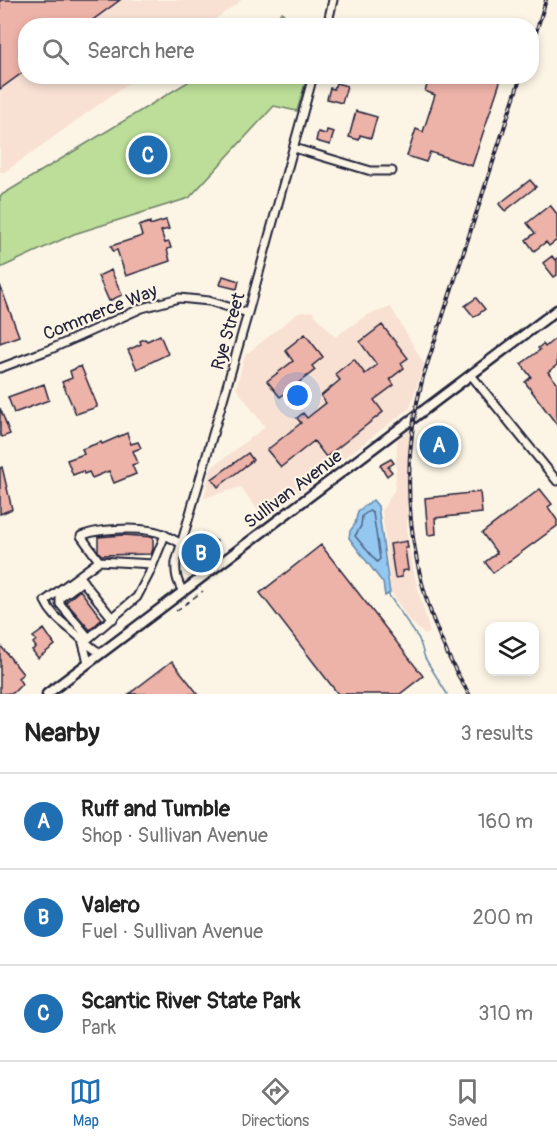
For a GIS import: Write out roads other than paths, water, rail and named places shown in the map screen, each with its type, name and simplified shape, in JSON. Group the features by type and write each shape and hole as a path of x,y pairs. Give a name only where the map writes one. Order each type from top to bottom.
{"main road":[{"name":"Sullivan Avenue","path":"47,694 557,310"}],"street":[{"path":"329,18 333,0"},
{"name":"Rye Street","path":"183,592 175,572 249,313 311,84"},
{"path":"294,148 371,171 392,171"},
{"name":"Commerce Way","path":"0,368 51,349 142,308 179,298 209,301 249,313"},
{"path":"471,375 557,482"},
{"path":"99,561 81,536 91,531 158,531 183,544"},
{"path":"86,640 137,597 165,535"},
{"path":"88,662 86,640 60,604 60,598 99,561 153,564"},
{"path":"81,578 113,619"},
{"path":"81,578 45,601 50,613 100,653"}],"water":[{"path":"373,500 378,506 390,593 385,596 383,583 349,538 358,511"}],"waterway":[{"path":"388,594 419,639 425,658 447,694"}],"railway":[{"path":"539,22 546,0"},
{"path":"469,694 449,657 433,619 421,580 413,540 410,458 414,417 423,377 518,84"}],"place":[{"name":"Scantic River State Park","path":"148,155"},
{"name":"Ruff and Tumble","path":"439,445"},
{"name":"Valero","path":"201,553"}]}
